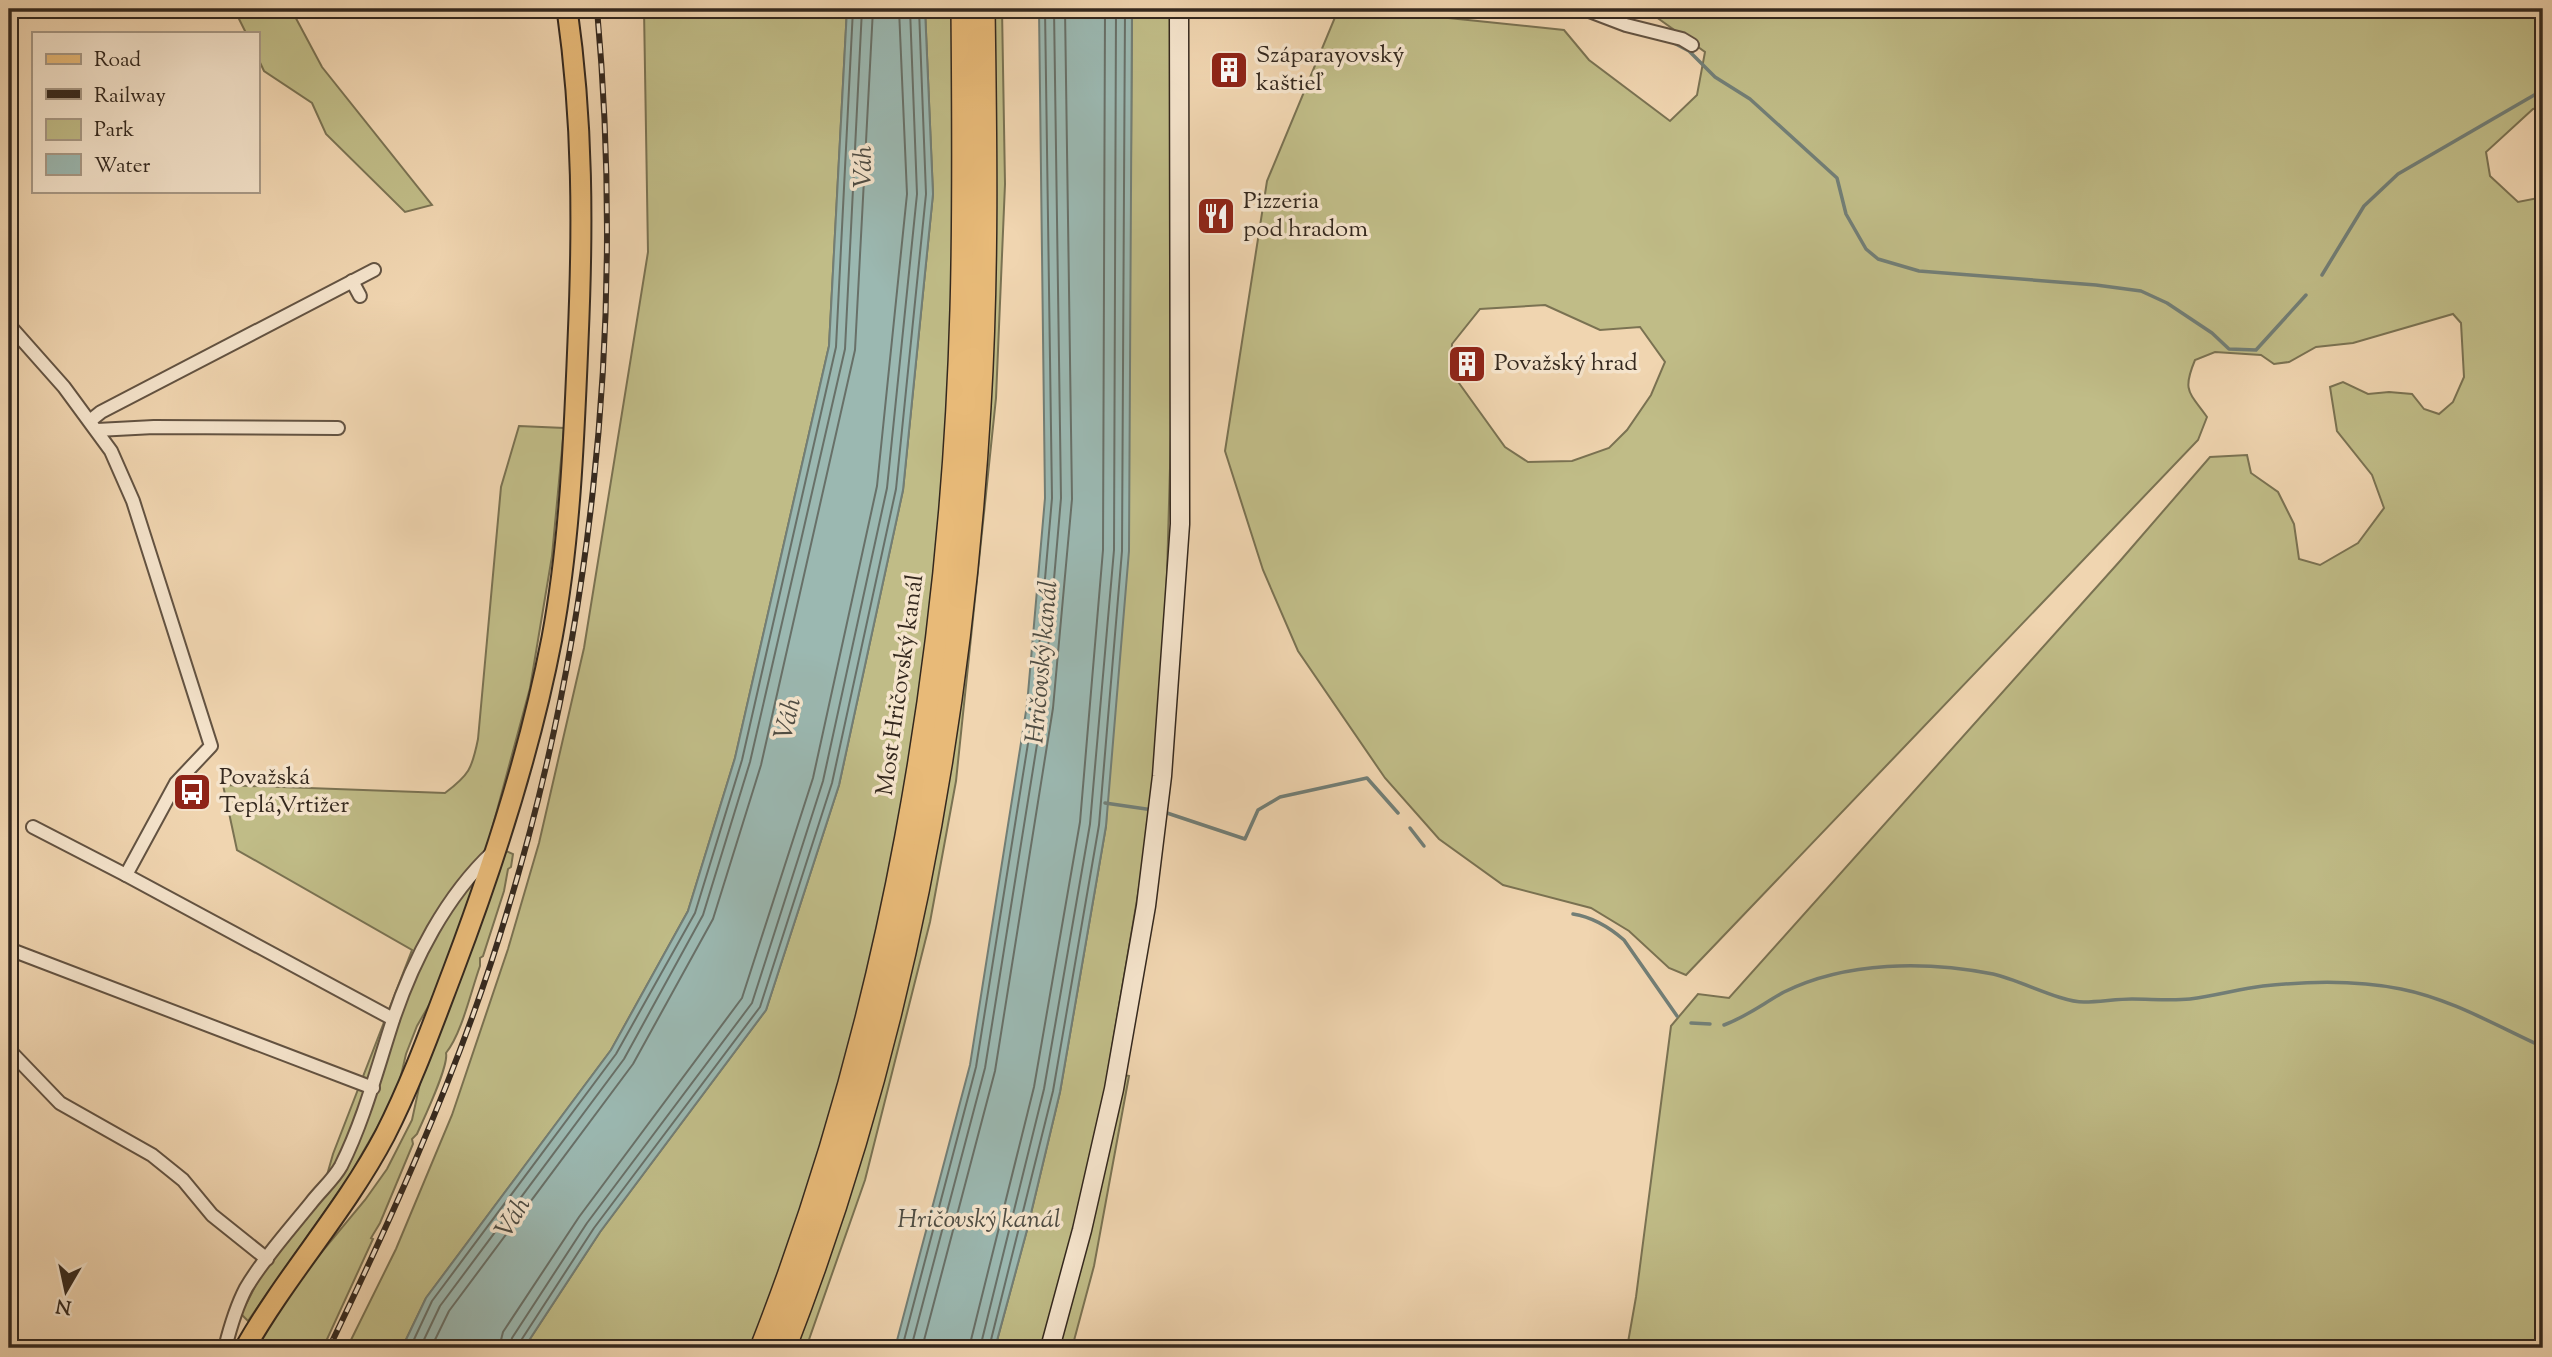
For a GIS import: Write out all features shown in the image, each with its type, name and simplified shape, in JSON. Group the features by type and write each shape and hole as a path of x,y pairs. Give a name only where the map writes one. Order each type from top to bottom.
{"highway":[{"name":"Most Hričovský kanál","path":"762,1348 808,1226 852,1079 891,921 917,776 941,600 957,418 963,249 963,9"},
{"name":"Most Hričovský kanál","path":"784,1348 831,1222 893,1006 925,853 951,688 973,493 979,405 984,218 983,9"}],"main road":[{"path":"245,1348 272,1304 364,1172 385,1134 429,1034 468,933 495,850 540,691 552,638 566,542 582,248 582,155 567,9"},
{"path":"1051,1348 1115,1089 1146,906 1162,776 1180,524 1179,9"}],"street":[{"path":"1584,9 1626,25 1682,39 1692,46"},
{"path":"94,425 113,405 374,270"},
{"path":"352,281 360,296"},
{"path":"9,325 94,425 111,450 132,500 211,746 176,783 126,875"},
{"path":"94,425 154,427 333,424"},
{"path":"33,827 393,1019"},
{"path":"225,1348 246,1288 340,1169 373,1088 393,1019 419,958 453,898 474,870 495,850"},
{"path":"9,949 373,1088"},
{"path":"9,1051 60,1103 152,1155 183,1180 212,1215 267,1259"}],"green space":[{"path":"234,9 291,9 322,67 432,205 405,212 326,134 312,103 264,71 259,60 259,32 246,32"},
{"path":"644,9 847,9 829,346 735,758 688,911 611,1050 426,1298 402,1348 347,1348 396,1249 452,1115 508,949 539,843 584,648 648,252"},
{"path":"925,9 1002,9 1005,184 996,398 956,781 930,922 865,1180 806,1348 524,1348 600,1232 766,1010 839,785 903,490 933,194"},
{"path":"1132,9 1183,9 1165,645 1148,835 1108,1071 1129,1076 1094,1266 1072,1348 995,1348 1060,1092 1106,826 1131,160"},
{"path":"1324,9 1391,9 1391,12 1564,30 1589,60 1670,121 1697,95 1705,52 1645,9 2543,9 2543,107 2533,109 2486,152 2490,176 2518,202 2543,197 2543,1348 1627,1348 1671,1026 1698,994 1729,998 2210,457 2247,455 2251,473 2278,492 2294,524 2299,559 2320,565 2358,543 2384,508 2372,475 2337,431 2330,387 2343,382 2368,394 2412,394 2424,409 2439,414 2453,402 2464,377 2461,323 2453,314 2353,343 2316,347 2289,362 2274,364 2261,355 2215,352 2195,360 2189,378 2189,391 2207,417 2198,440 1686,975 1669,968 1629,931 1591,908 1503,885 1439,839 1385,778 1298,651 1263,570 1225,451 1267,181 1336,15","holes":["1545,305 1600,330 1640,327 1665,362 1651,395 1627,430 1609,448 1572,461 1528,462 1505,447 1451,372 1452,344 1480,309"]},
{"path":"519,426 564,428 552,556 530,688 489,840 432,1000 417,1026 406,1054 399,1084 382,1119 347,1180 248,1321 241,1314 262,1273 321,1196 333,1154 412,950 237,850 223,785 445,793 464,776 474,758 478,739 501,487"},
{"path":"506,851 513,854 511,867 508,869 504,891 461,1023 446,1053 444,1069 417,1134 412,1139 413,1144 380,1223 323,1348 255,1348 301,1277 365,1200 387,1169 412,1120 420,1083"}],"water":[{"name":"Váh","path":"847,9 925,9 933,194 903,490 839,785 766,1010 600,1232 524,1348 402,1348 426,1298 611,1050 688,911 735,758 829,346"},
{"name":"Hričovský kanál","path":"1039,9 1132,9 1129,551 1106,826 1060,1092 995,1348 895,1348 970,1065 1027,705 1045,498"}],"waterway":[{"path":"1571,9 1581,12"},
{"path":"1672,42 1689,51 1715,77 1750,99 1837,178 1846,214 1866,249 1878,259 1919,271 2141,291 2167,303 2212,333 2229,349 2256,350 2306,295"},
{"path":"2322,275 2364,206 2398,174 2543,90"},
{"path":"1164,812 1245,839 1258,810 1280,797 1367,778 1398,813"},
{"path":"1105,803 1153,810"},
{"path":"1410,828 1424,846"},
{"path":"1573,914 1600,923 1624,940 1677,1016"},
{"path":"1724,1025 1808,982 1860,969 1914,966 1993,974 2063,998 2084,1002 2190,999 2254,987 2298,983 2332,982 2384,986 2438,999 2543,1047"},
{"path":"1691,1023 1710,1024"}],"railway":[{"path":"329,1348 416,1159 474,1013 526,847 554,730 577,611 593,492 603,371 607,251 605,130 597,9"}],"place":[{"name":"Száparayovský kaštieľ","path":"1229,70"},
{"name":"Pizzeria pod hradom","path":"1216,216"},
{"name":"Považský hrad","path":"1467,364"},
{"name":"Považská Teplá,Vrtižer","path":"192,792"}]}
